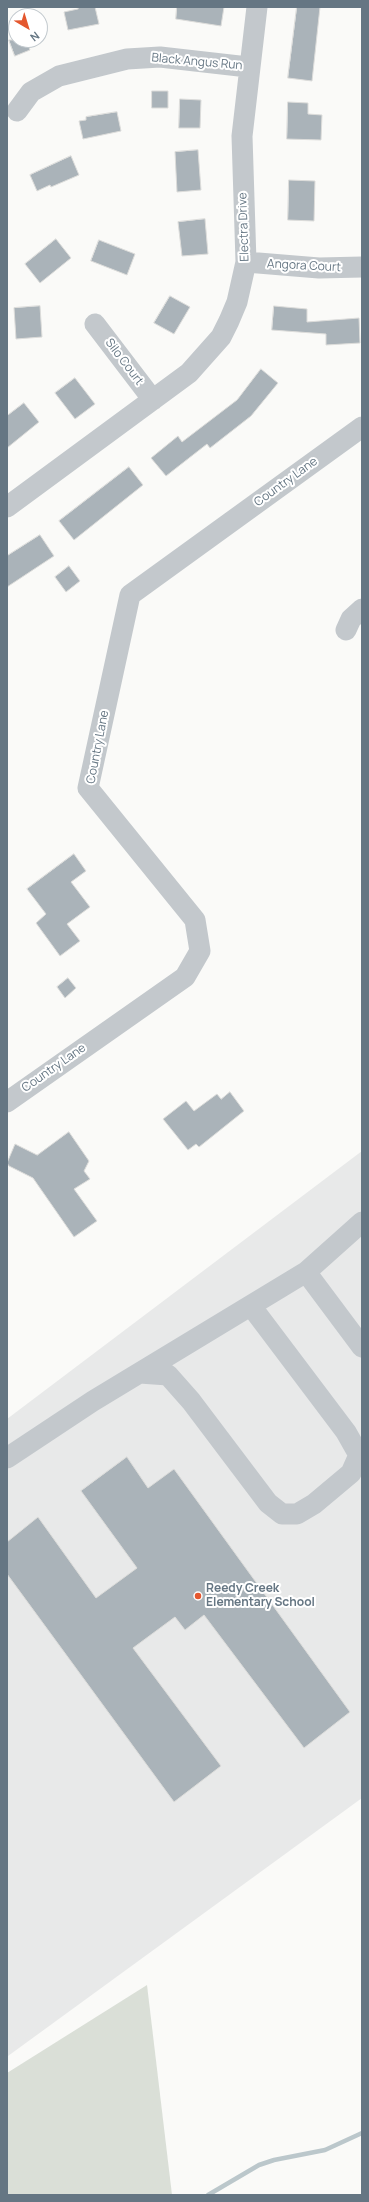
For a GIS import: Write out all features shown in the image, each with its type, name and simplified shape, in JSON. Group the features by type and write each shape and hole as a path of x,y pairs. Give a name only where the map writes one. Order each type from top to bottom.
{"street":[{"name":"Electra Drive","path":"7,507 189,373 221,337 237,302 246,262 242,136 248,67 257,7"},
{"name":"Black Angus Run","path":"18,110 31,92 59,76 127,59 160,57 248,67"},
{"name":"Angora Court","path":"246,262 319,268 362,267"},
{"name":"Silo Court","path":"95,324 153,400"},
{"name":"Country Lane","path":"7,1102 185,977 200,951 195,920 88,788 130,596 362,427"},
{"path":"346,630 351,619 362,609"},
{"path":"7,1458 140,1373 306,1272 362,1222"},
{"path":"306,1272 362,1347"},
{"path":"140,1373 168,1376 191,1401 268,1503 282,1514 297,1514 314,1504 351,1473 359,1455 346,1432 251,1306"}],"shaded area":[{"path":"362,1151 362,1798 8,2056 7,1419"},
{"path":"147,1985 172,2195 7,2195 7,2073"}],"building":[{"path":"78,7 95,7 99,24 68,30 64,12 78,9"},
{"path":"177,7 224,7 221,26 176,19"},
{"path":"297,7 320,7 312,81 288,78"},
{"path":"12,48 29,48 30,50 15,56"},
{"path":"152,91 168,91 168,108 152,108"},
{"path":"180,99 201,100 200,128 179,128"},
{"path":"288,102 308,103 308,114 322,115 321,140 287,139"},
{"path":"117,112 121,131 83,139 79,121 86,120 86,117"},
{"path":"198,150 201,190 177,192 175,152"},
{"path":"71,156 79,175 51,187 50,185 37,191 30,175"},
{"path":"289,180 315,181 314,221 288,220"},
{"path":"205,219 208,254 182,256 178,222"},
{"path":"56,239 71,258 40,283 25,264"},
{"path":"99,240 135,254 127,275 91,261"},
{"path":"170,296 190,307 174,334 154,323"},
{"path":"40,306 42,337 16,339 14,308"},
{"path":"274,306 307,309 307,322 359,318 360,343 326,345 326,334 272,330"},
{"path":"261,369 278,383 251,416 210,448 207,444 166,476 151,458 178,436 182,442 237,400"},
{"path":"75,378 95,404 75,419 55,393"},
{"path":"24,403 39,422 7,448 7,416"},
{"path":"129,467 143,485 74,540 59,521"},
{"path":"40,535 54,556 7,587 7,556"},
{"path":"69,566 80,581 66,592 55,577"},
{"path":"74,854 86,871 71,882 90,907 67,924 80,941 60,956 36,923 46,914 27,889"},
{"path":"68,978 76,988 65,998 57,987"},
{"path":"230,1092 244,1111 199,1147 196,1144 188,1150 163,1119 186,1101 194,1111 217,1094 221,1099"},
{"path":"69,1132 89,1161 84,1171 90,1179 74,1189 97,1221 74,1237 33,1178 9,1166 7,1163 15,1144 37,1155"},
{"path":"127,1457 148,1488 174,1469 350,1712 304,1748 204,1615 185,1630 175,1617 133,1648 221,1766 174,1802 7,1574 7,1542 38,1517 96,1598 137,1568 81,1491"}],"waterway":[{"path":"208,2195 259,2165 274,2160 325,2150 362,2133"}],"place":[{"name":"Reedy Creek Elementary School","path":"198,1596"}]}
